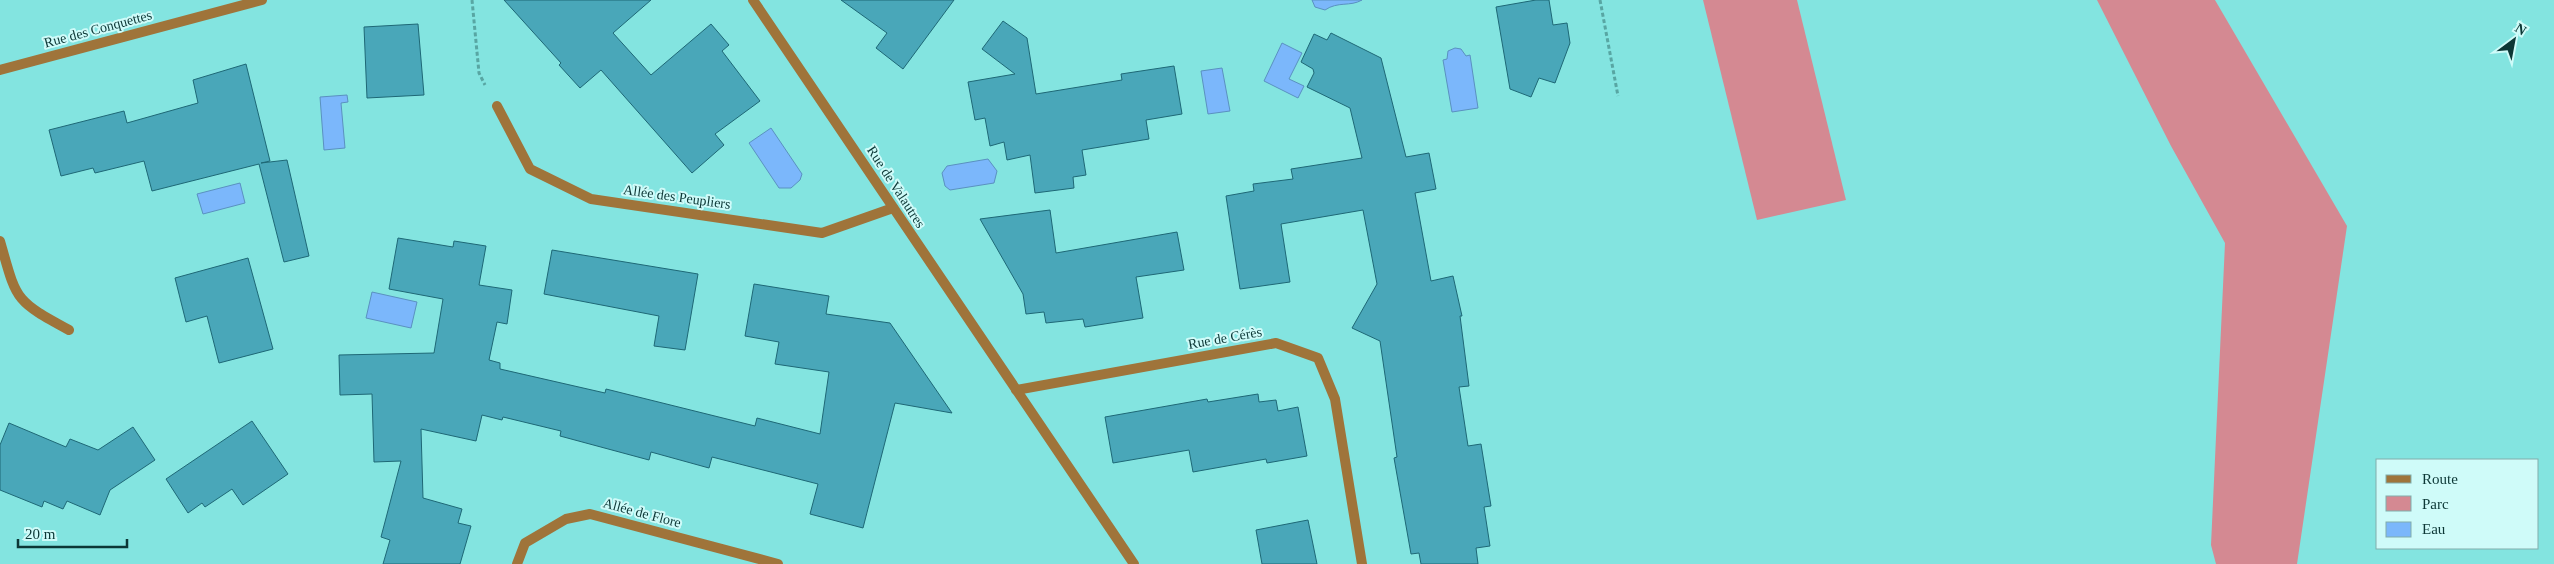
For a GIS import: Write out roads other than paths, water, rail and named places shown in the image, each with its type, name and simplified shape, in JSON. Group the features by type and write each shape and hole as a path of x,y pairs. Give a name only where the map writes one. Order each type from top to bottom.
{"street":[{"name":"Rue des Conquettes","path":"0,70 262,0"},
{"name":"Rue de Valautres","path":"753,0 1134,564"},
{"name":"Allée des Peupliers","path":"497,106 530,169 591,199 822,233 893,208"},
{"path":"0,241 13,287 20,299 30,309 69,330"},
{"name":"Rue de Cérès","path":"1016,390 1276,342 1318,358 1335,399 1362,564"},
{"name":"Allée de Flore","path":"517,564 525,543 566,519 590,514 778,564"}],"water":[{"path":"1312,0 1362,0 1330,7 1325,10 1315,7"},
{"path":"1282,43 1302,53 1289,79 1304,86 1298,98 1264,81"},
{"path":"1455,48 1461,49 1466,56 1470,55 1478,108 1452,112 1443,60 1447,59 1448,51"},
{"path":"1222,68 1230,111 1208,114 1201,71"},
{"path":"347,95 348,102 341,103 345,148 324,150 320,97"},
{"path":"771,128 802,174 800,180 791,188 779,188 749,143"},
{"path":"988,159 997,171 994,183 950,190 945,186 942,173 947,166"},
{"path":"240,183 245,203 203,214 197,194"},
{"path":"372,292 417,302 411,328 366,318"}]}
